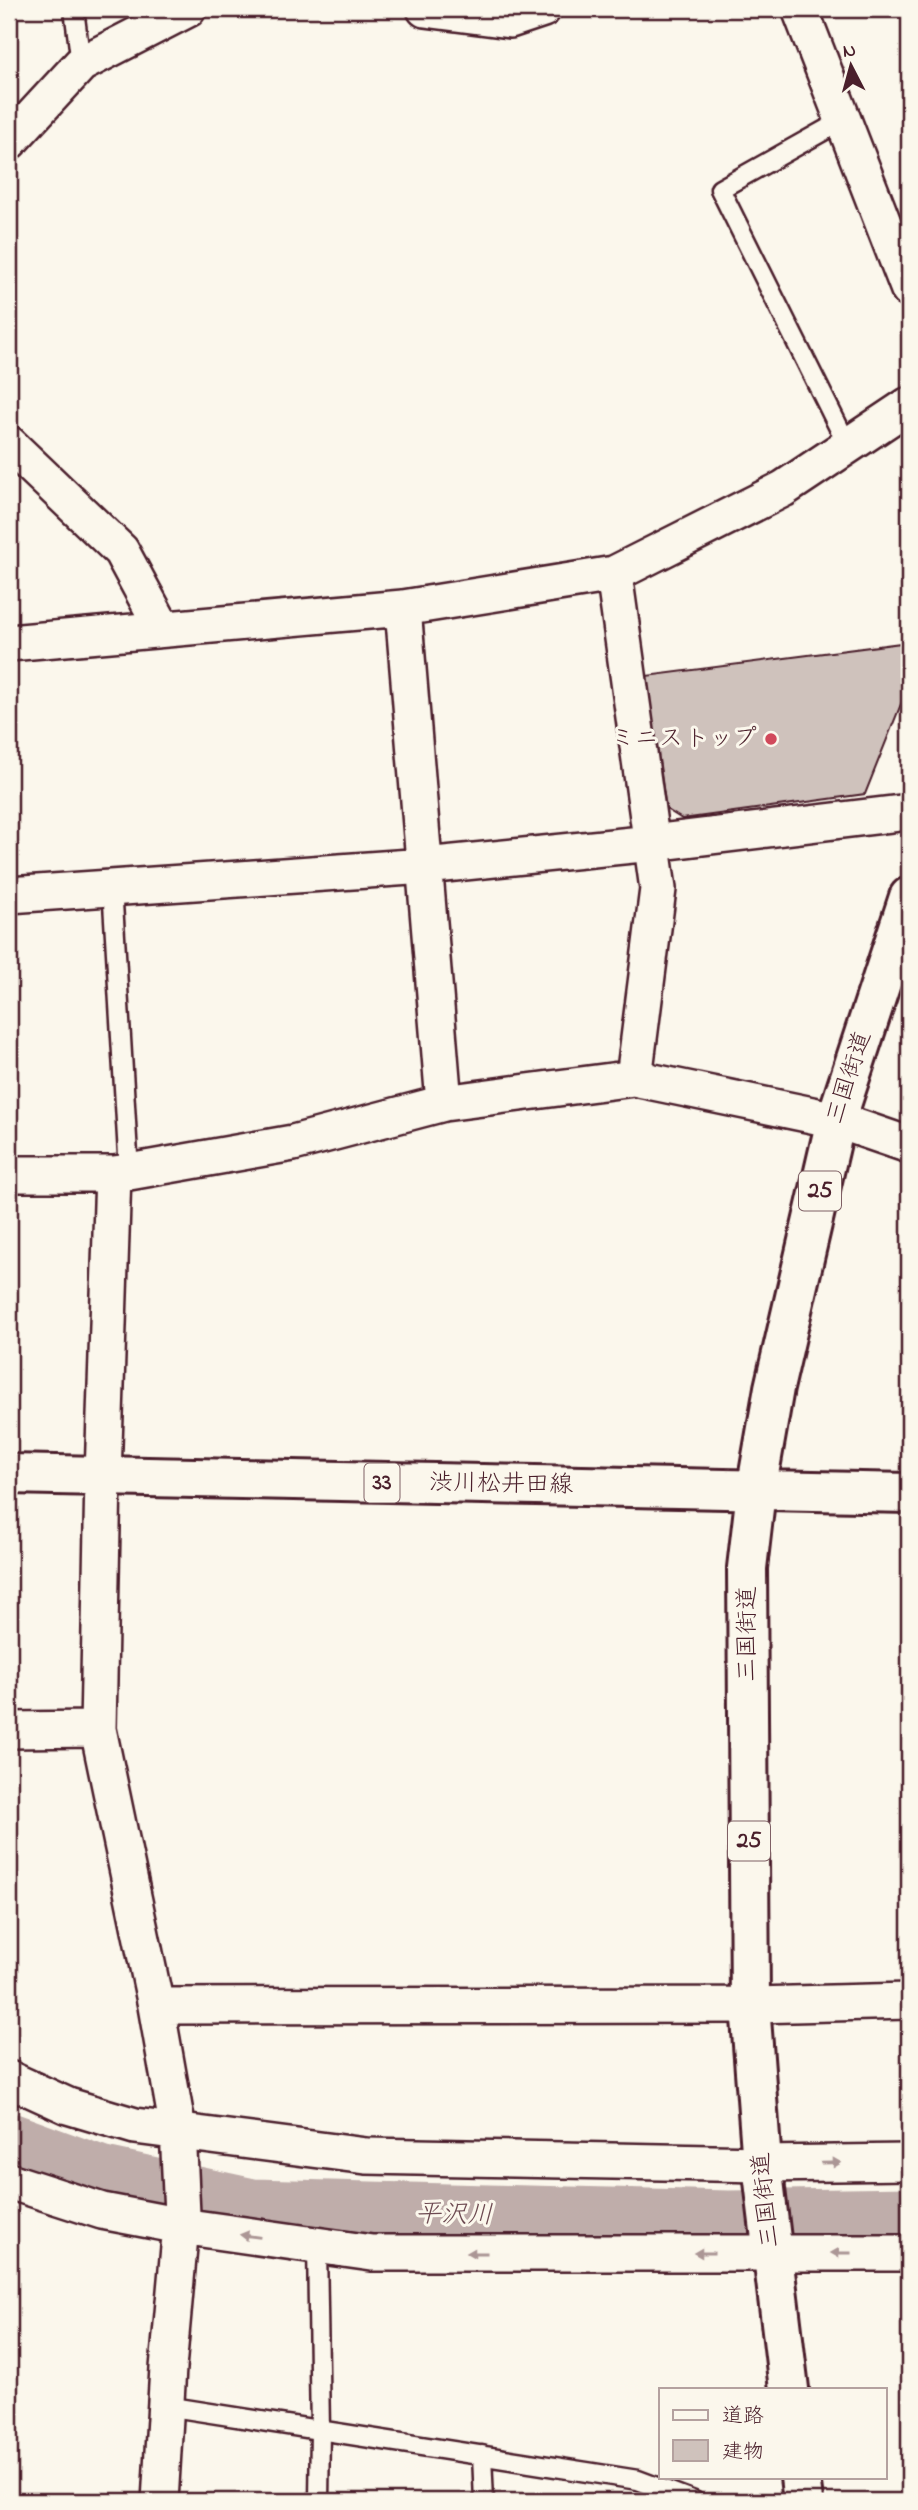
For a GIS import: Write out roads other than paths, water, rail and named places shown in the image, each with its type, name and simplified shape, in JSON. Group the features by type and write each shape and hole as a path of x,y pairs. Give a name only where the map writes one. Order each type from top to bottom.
{"main road":[{"name":"三国街道","path":"789,2388 764,2177 750,2005 747,1568 756,1491 774,1388 836,1120 909,897"},
{"name":"渋川松井田線","path":"9,1474 909,1493"},
{"path":"800,2478 803,2501"}],"street":[{"path":"9,142 81,64 188,9"},
{"path":"425,9 510,20 543,9"},
{"path":"800,9 903,257 909,290"},
{"path":"9,643 403,608 614,574 783,489 909,405"},
{"path":"9,444 121,551 163,629"},
{"path":"614,574 658,889 634,1078"},
{"path":"403,608 444,1103"},
{"path":"9,895 425,866 652,843 909,812"},
{"path":"9,1174 121,1173 293,1143 444,1103 634,1078 836,1120 909,1145"},
{"path":"121,1173 103,1476 98,1730 156,2006 179,2143 181,2220 160,2501"},
{"path":"9,1730 98,1730"},
{"path":"156,2006 750,2005 909,2001"},
{"path":"9,2079 68,2106 135,2126 179,2143 235,2140 366,2156 764,2177 909,2162"},
{"path":"9,2181 102,2211 181,2220 317,2246 372,2253 772,2249 909,2253"}],"lane":[{"path":"74,9 81,64"},
{"path":"844,120 720,189 848,446"},
{"path":"112,886 121,1173"},
{"path":"317,2246 319,2501"},
{"path":"166,2406 638,2480 694,2501"},
{"path":"482,2455 484,2501"}],"waterway":[{"name":"平沢川","path":"9,2145 99,2178 252,2211 729,2223 909,2220"}],"place":[{"name":"ミニストップ","path":"771,739"}]}
